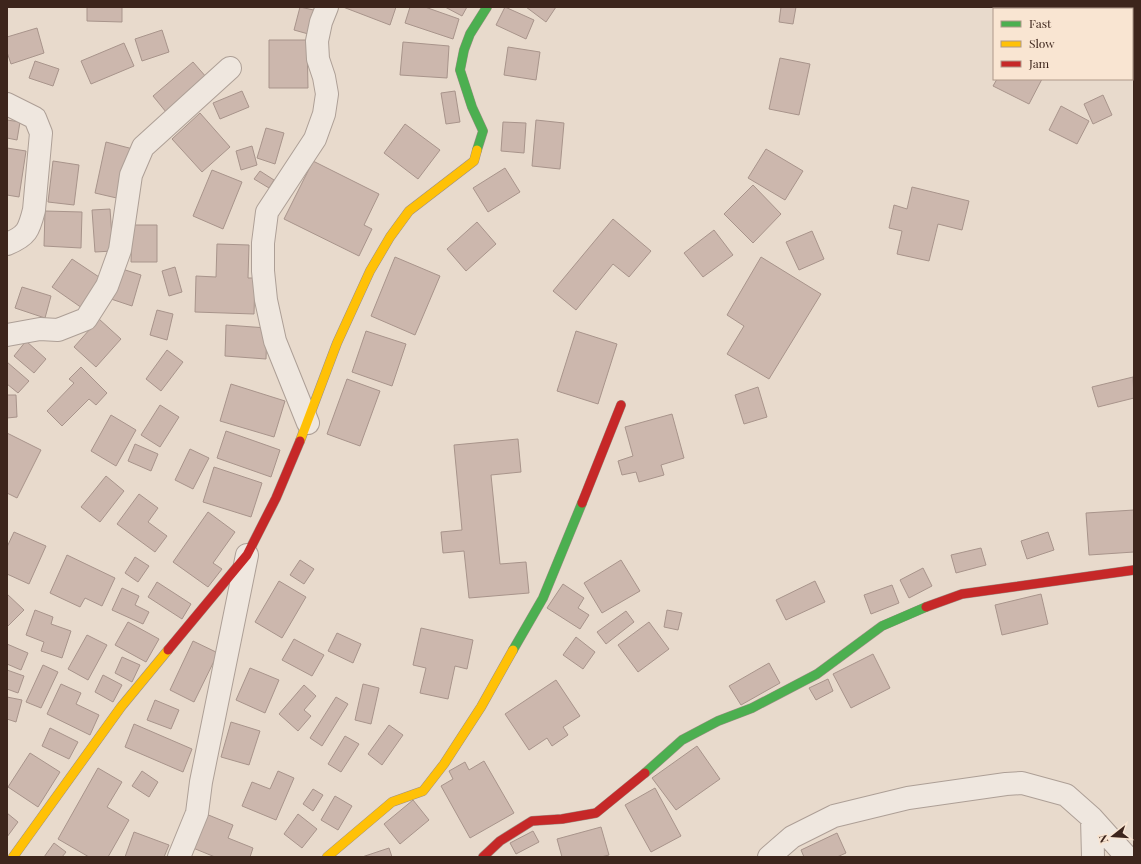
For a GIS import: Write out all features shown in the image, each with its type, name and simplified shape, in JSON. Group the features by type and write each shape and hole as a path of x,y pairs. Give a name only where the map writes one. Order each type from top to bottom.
{"main road":[{"path":"13,857 121,707 247,555 276,498 308,423 337,343 370,271 390,237 409,211 474,161 482,131 472,107 460,70 464,50 470,34 487,7"},
{"path":"327,857 392,802 422,791 444,764 481,707 543,598 570,535 621,405"},
{"path":"483,857 500,841 532,821 562,819 596,813 636,781 682,740 718,721 752,708 817,674 882,626 929,604 962,594 1134,570"}],"street":[{"path":"308,423 275,341 266,300 263,271 263,242 267,212 303,160 315,139 324,114 327,94 324,77 318,59 317,41 321,22 327,7"},
{"path":"7,335 40,329 58,330 86,319 107,286 120,250 131,175 143,147 230,68"},
{"path":"7,104 36,118 41,133 34,210 31,220 28,229 20,238 7,244"},
{"path":"179,857 197,813 201,782 247,555"},
{"path":"768,857 792,837 834,816 908,798 1022,783 1066,795 1092,818 1126,857"},
{"path":"1092,818 1093,857"}],"building":[{"path":"87,7 122,7 122,22 87,21"},
{"path":"300,7 318,11 312,35 294,30"},
{"path":"343,7 396,7 390,25"},
{"path":"410,7 425,7 459,19 453,39 405,23"},
{"path":"445,7 467,7 462,16"},
{"path":"505,7 534,20 526,39 496,25"},
{"path":"526,7 556,7 546,22"},
{"path":"781,7 796,7 793,24 779,22"},
{"path":"1034,7 1079,7 1078,8"},
{"path":"1134,7 1134,54 1133,8 1092,8"},
{"path":"37,28 44,53 11,64 7,52 7,37"},
{"path":"162,30 169,52 142,61 135,39"},
{"path":"269,40 307,40 308,88 269,88"},
{"path":"403,42 449,46 447,78 400,75"},
{"path":"124,43 134,66 91,84 81,61"},
{"path":"508,47 540,52 536,80 504,75"},
{"path":"780,58 810,64 799,115 769,109"},
{"path":"35,61 59,69 53,86 29,78"},
{"path":"193,62 207,78 166,112 153,96"},
{"path":"996,80 1041,80 1029,104 993,86"},
{"path":"242,91 249,107 220,119 213,103"},
{"path":"455,91 460,122 446,124 441,93"},
{"path":"1103,95 1112,115 1093,124 1084,104"},
{"path":"1061,106 1089,121 1077,144 1049,130"},
{"path":"200,113 230,147 202,172 172,139"},
{"path":"7,120 20,122 17,140 7,138"},
{"path":"536,120 564,123 560,169 532,166"},
{"path":"503,122 526,123 524,153 501,151"},
{"path":"405,124 440,150 418,179 384,153"},
{"path":"266,128 284,133 275,164 257,158"},
{"path":"106,142 133,149 121,199 95,193"},
{"path":"252,146 257,165 241,170 236,151"},
{"path":"7,148 26,151 19,197 7,195"},
{"path":"766,149 803,171 785,200 748,178"},
{"path":"53,161 79,165 74,205 48,202"},
{"path":"313,161 379,194 364,225 372,229 359,256 284,219"},
{"path":"505,168 520,192 488,212 473,188"},
{"path":"212,170 242,182 223,229 193,216"},
{"path":"260,171 274,180 269,188 254,179"},
{"path":"753,185 781,214 753,243 724,214"},
{"path":"912,187 969,201 962,230 938,224 929,261 897,254 902,231 889,228 894,205 907,209"},
{"path":"110,209 113,251 95,252 92,210"},
{"path":"45,211 82,212 81,248 44,246"},
{"path":"613,219 651,251 629,277 613,264 576,310 553,291"},
{"path":"477,222 496,244 466,271 447,249"},
{"path":"132,225 157,225 157,262 131,262"},
{"path":"714,230 733,255 703,277 684,253"},
{"path":"812,231 824,259 799,270 786,242"},
{"path":"217,244 249,245 248,278 255,278 254,314 195,312 196,276 216,277"},
{"path":"395,257 440,276 415,335 371,316"},
{"path":"761,257 821,294 769,379 727,354 744,326 727,315"},
{"path":"72,259 102,279 82,308 52,287"},
{"path":"175,267 182,292 169,296 162,271"},
{"path":"119,268 141,275 132,306 111,299"},
{"path":"22,287 51,296 45,318 15,308"},
{"path":"157,310 173,314 167,340 150,335"},
{"path":"99,319 121,339 96,367 74,347"},
{"path":"226,325 267,328 266,359 225,356"},
{"path":"366,331 406,344 392,386 352,372"},
{"path":"576,331 617,344 598,404 557,391"},
{"path":"26,341 46,359 34,373 14,356"},
{"path":"167,350 183,362 161,391 146,379"},
{"path":"7,362 29,381 18,393 7,384"},
{"path":"81,367 107,393 96,405 89,399 62,426 47,411 74,383 69,379"},
{"path":"1133,377 1134,398 1098,407 1092,387"},
{"path":"347,379 380,391 360,446 327,434"},
{"path":"231,384 285,401 274,437 220,421"},
{"path":"758,387 767,417 744,424 735,395"},
{"path":"7,395 16,395 17,417 7,418"},
{"path":"160,405 179,417 160,447 141,435"},
{"path":"672,414 684,458 661,465 664,475 639,482 636,472 622,475 618,461 633,456 625,427"},
{"path":"111,415 136,430 116,466 91,451"},
{"path":"226,431 280,450 271,477 217,458"},
{"path":"7,433 41,450 17,498 7,493"},
{"path":"518,439 521,472 491,475 500,564 526,562 529,593 469,598 464,551 443,553 441,532 462,530 454,445"},
{"path":"135,444 158,454 151,471 128,461"},
{"path":"190,449 209,458 193,489 175,480"},
{"path":"214,467 262,483 251,517 203,502"},
{"path":"106,476 124,491 100,522 81,507"},
{"path":"139,494 158,508 148,522 167,536 155,552 117,524"},
{"path":"1134,510 1134,552 1089,555 1086,513"},
{"path":"208,512 235,532 213,563 222,569 208,587 173,562"},
{"path":"14,532 46,546 29,584 7,574 7,547"},
{"path":"1048,532 1054,550 1027,559 1021,541"},
{"path":"981,548 986,565 956,573 951,555"},
{"path":"67,555 115,578 102,606 85,598 80,607 50,593"},
{"path":"135,557 149,566 138,582 125,573"},
{"path":"300,560 314,569 304,584 290,575"},
{"path":"621,560 640,591 602,613 584,583"},
{"path":"923,568 932,586 909,598 900,580"},
{"path":"279,581 306,597 282,638 255,622"},
{"path":"815,581 825,602 786,620 776,600"},
{"path":"157,582 191,604 182,619 148,597"},
{"path":"563,584 584,598 578,608 589,615 580,629 547,608"},
{"path":"892,585 899,603 871,614 864,595"},
{"path":"122,588 139,596 135,605 149,612 143,624 112,610"},
{"path":"7,594 24,610 7,627"},
{"path":"1041,594 1048,624 1002,635 995,605"},
{"path":"35,610 53,617 51,624 71,631 62,658 41,651 44,642 26,635"},
{"path":"667,610 682,613 678,630 664,627"},
{"path":"626,611 634,622 606,644 597,632"},
{"path":"128,622 159,639 146,662 115,645"},
{"path":"649,622 669,649 638,672 618,645"},
{"path":"421,628 473,640 467,669 455,666 448,699 420,693 426,668 413,665"},
{"path":"337,633 361,644 353,663 328,651"},
{"path":"87,635 107,645 88,680 68,669"},
{"path":"576,637 595,652 583,669 563,655"},
{"path":"294,639 324,655 312,676 282,660"},
{"path":"193,641 218,653 194,702 170,690"},
{"path":"7,644 28,653 21,670 7,664"},
{"path":"873,654 890,688 851,708 833,674"},
{"path":"122,657 140,665 132,682 115,673"},
{"path":"769,663 780,683 741,705 729,686"},
{"path":"43,665 58,672 41,708 26,702"},
{"path":"250,668 279,680 265,713 236,700"},
{"path":"7,670 24,676 18,693 7,689"},
{"path":"103,675 122,685 113,702 95,692"},
{"path":"828,679 833,691 816,700 809,688"},
{"path":"556,680 580,716 563,727 568,735 552,746 547,738 529,750 505,714"},
{"path":"61,684 81,693 76,704 99,715 90,735 47,714"},
{"path":"363,684 379,688 371,724 355,720"},
{"path":"304,685 316,696 304,710 311,716 298,731 279,714"},
{"path":"7,697 22,700 16,722 7,719"},
{"path":"336,697 348,704 322,746 310,738"},
{"path":"155,700 179,710 171,729 147,720"},
{"path":"231,722 260,731 249,765 221,757"},
{"path":"134,724 192,749 183,772 125,747"},
{"path":"389,725 403,735 382,765 368,754"},
{"path":"50,728 78,742 69,759 42,746"},
{"path":"345,736 359,744 341,772 328,764"},
{"path":"697,746 720,779 676,810 652,778"},
{"path":"30,753 60,772 38,807 8,787"},
{"path":"484,761 514,813 470,838 441,786 453,779 449,771 465,762 469,770"},
{"path":"98,768 122,782 107,807 129,820 108,857 89,857 58,839"},
{"path":"142,771 158,782 149,797 132,786"},
{"path":"278,771 294,778 276,820 242,806 252,782 270,789"},
{"path":"655,788 681,836 651,852 625,805"},
{"path":"313,789 323,795 313,811 303,804"},
{"path":"335,796 352,806 338,830 321,820"},
{"path":"413,800 429,820 400,844 384,824"},
{"path":"7,813 18,822 7,837"},
{"path":"206,814 233,825 228,838 253,848 250,857 215,857 193,848"},
{"path":"298,814 317,829 302,848 284,834"},
{"path":"601,827 609,855 601,857 562,857 557,839"},
{"path":"533,831 539,842 516,854 510,843"},
{"path":"134,832 169,845 164,857 125,857"},
{"path":"837,833 846,853 837,857 804,857 801,850"},
{"path":"54,843 66,852 62,857 44,857"},
{"path":"389,848 392,857 362,857"}],"traffic: fast":[{"path":"477,150 483,131 472,107 460,70 464,50 470,34 487,7"},
{"path":"513,650 543,598 582,503"},
{"path":"645,773 682,740 718,721 752,708 817,674 882,626 926,607"}],"traffic: slow":[{"path":"300,441 337,343 370,271 390,237 409,211 474,161 477,150"},
{"path":"13,857 121,707 168,650"},
{"path":"327,857 392,802 423,791 444,764 481,707 513,650"}],"traffic: jam":[{"path":"582,503 621,405"},
{"path":"168,650 247,555 276,498 300,441"},
{"path":"926,607 962,594 1134,570"},
{"path":"483,857 500,841 532,821 562,819 596,813 645,773"}]}
